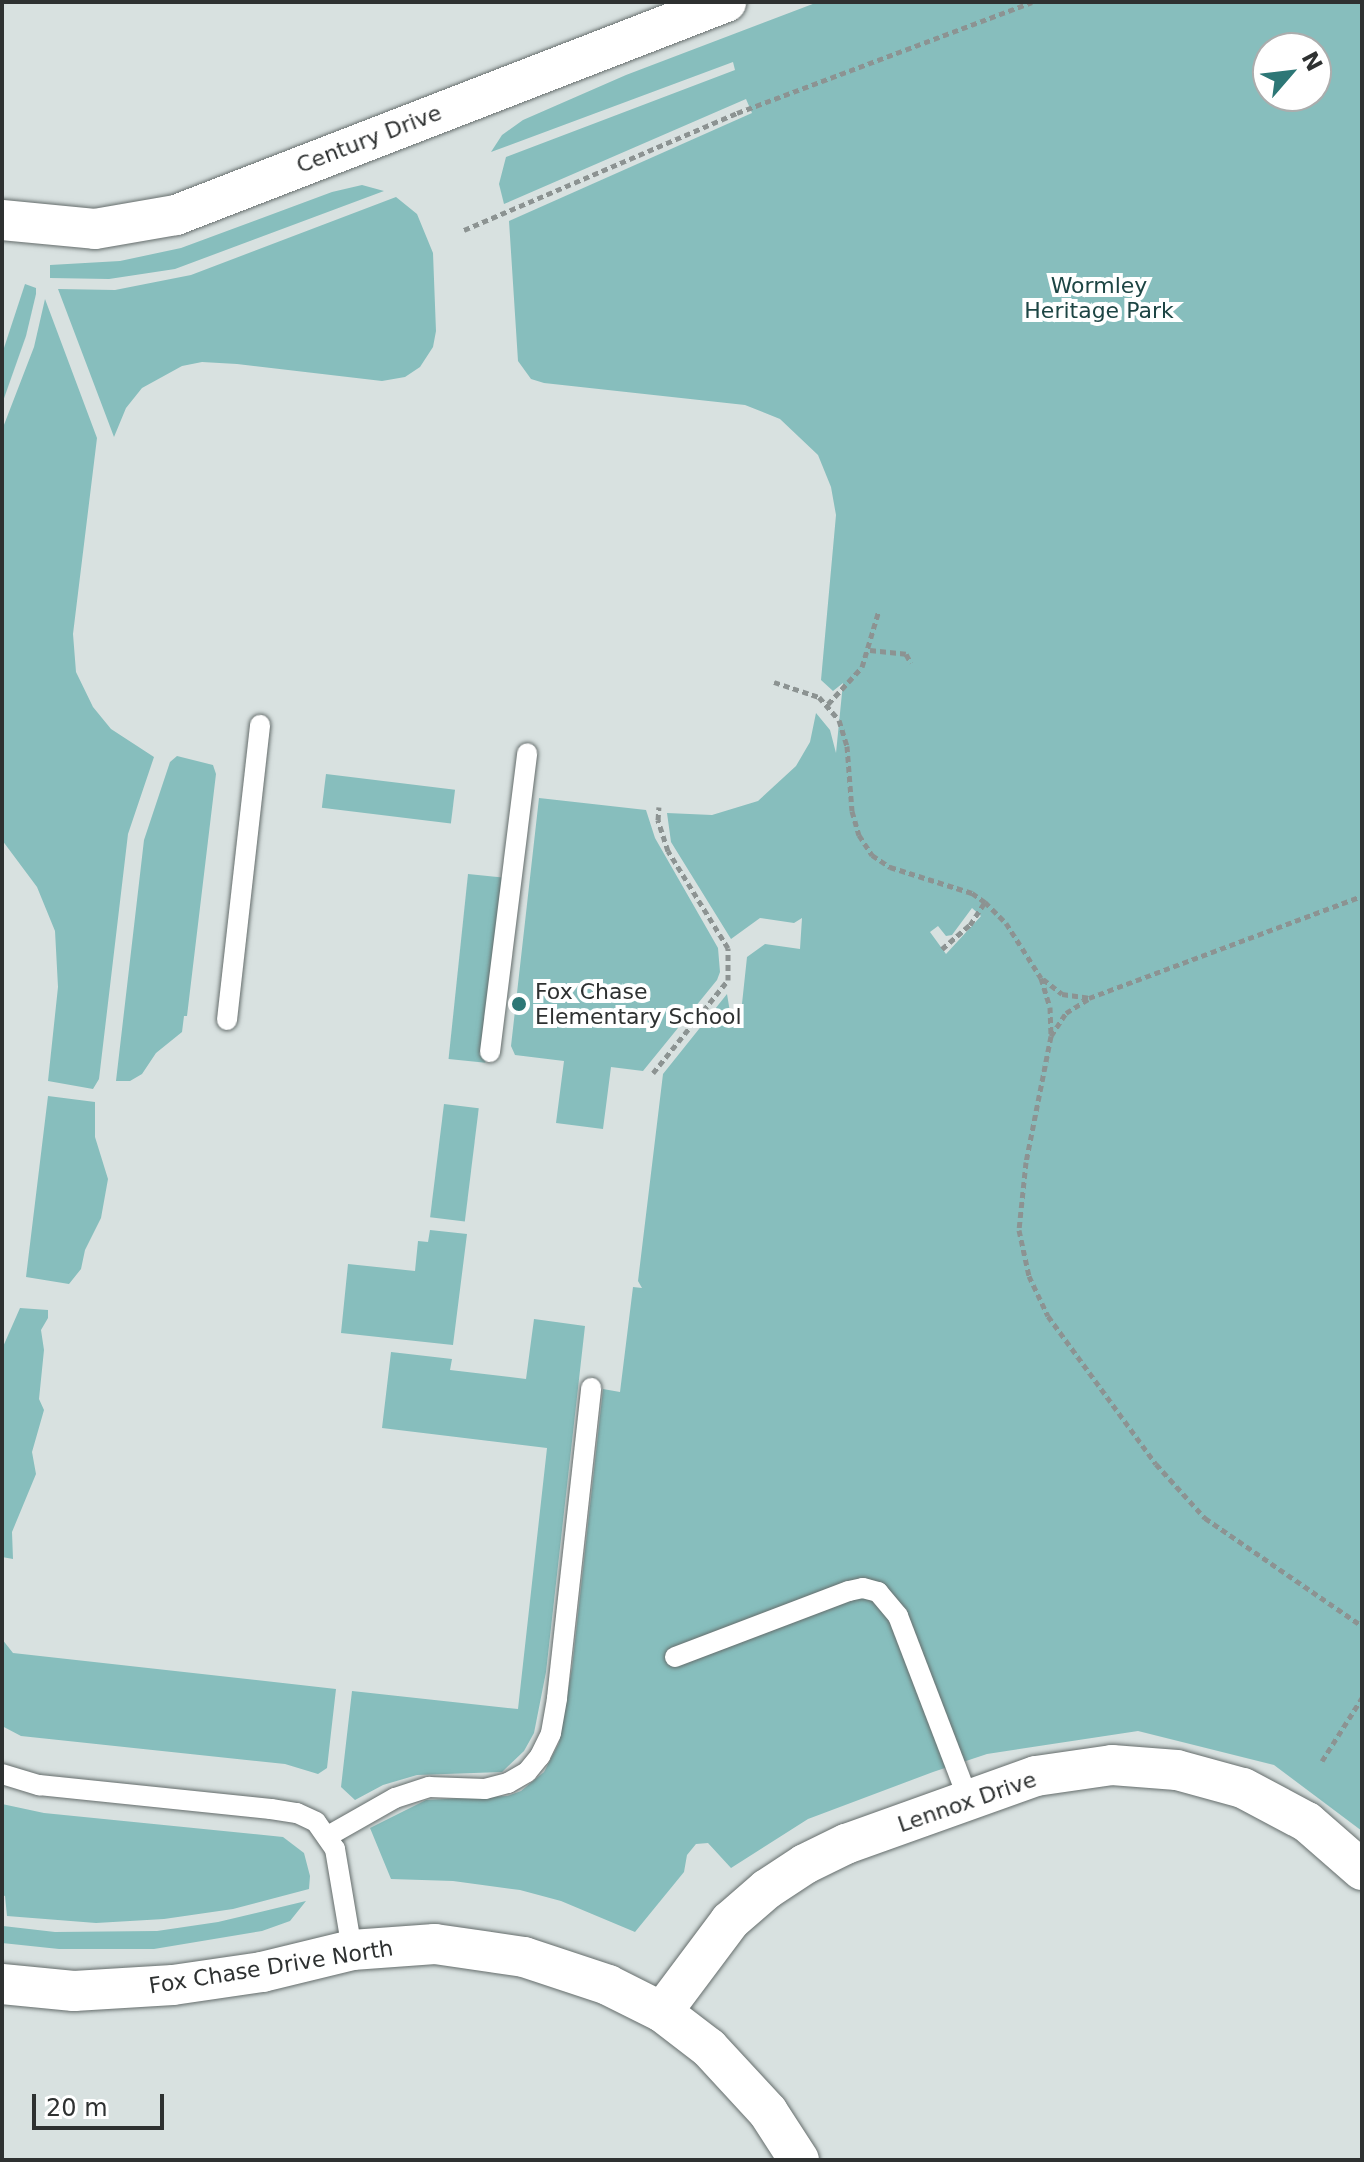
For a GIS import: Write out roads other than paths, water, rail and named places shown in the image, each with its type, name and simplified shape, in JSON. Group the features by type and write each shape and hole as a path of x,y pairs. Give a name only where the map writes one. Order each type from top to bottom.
{"street":[{"name":"Century Drive","path":"2,220 95,229 176,215 726,2"},
{"name":"Lennox Drive","path":"662,2012 730,1921 767,1889 805,1864 846,1844 1036,1776 1112,1765 1177,1770 1243,1788 1307,1822 1362,1870"},
{"name":"Fox Chase Drive North","path":"2,1984 74,1991 173,1985 262,1972 352,1950 435,1944 524,1957 608,1985 662,2012 709,2048 768,2112 799,2160"}],"lane":[{"path":"227,1020 260,725"},
{"path":"490,1052 527,753"},
{"path":"328,1836 395,1798 429,1787 485,1789 508,1783 527,1772 540,1756 551,1733 557,1698 591,1388"},
{"path":"675,1657 849,1591 863,1588 878,1592 898,1616 968,1798"},
{"path":"2,1774 39,1785 297,1813 316,1822 328,1836 339,1864 352,1950"}],"place":[{"name":"Fox Chase Elementary School","path":"519,1004"}],"park label":[{"name":"Wormley Heritage Park","path":"1099,298"}]}
